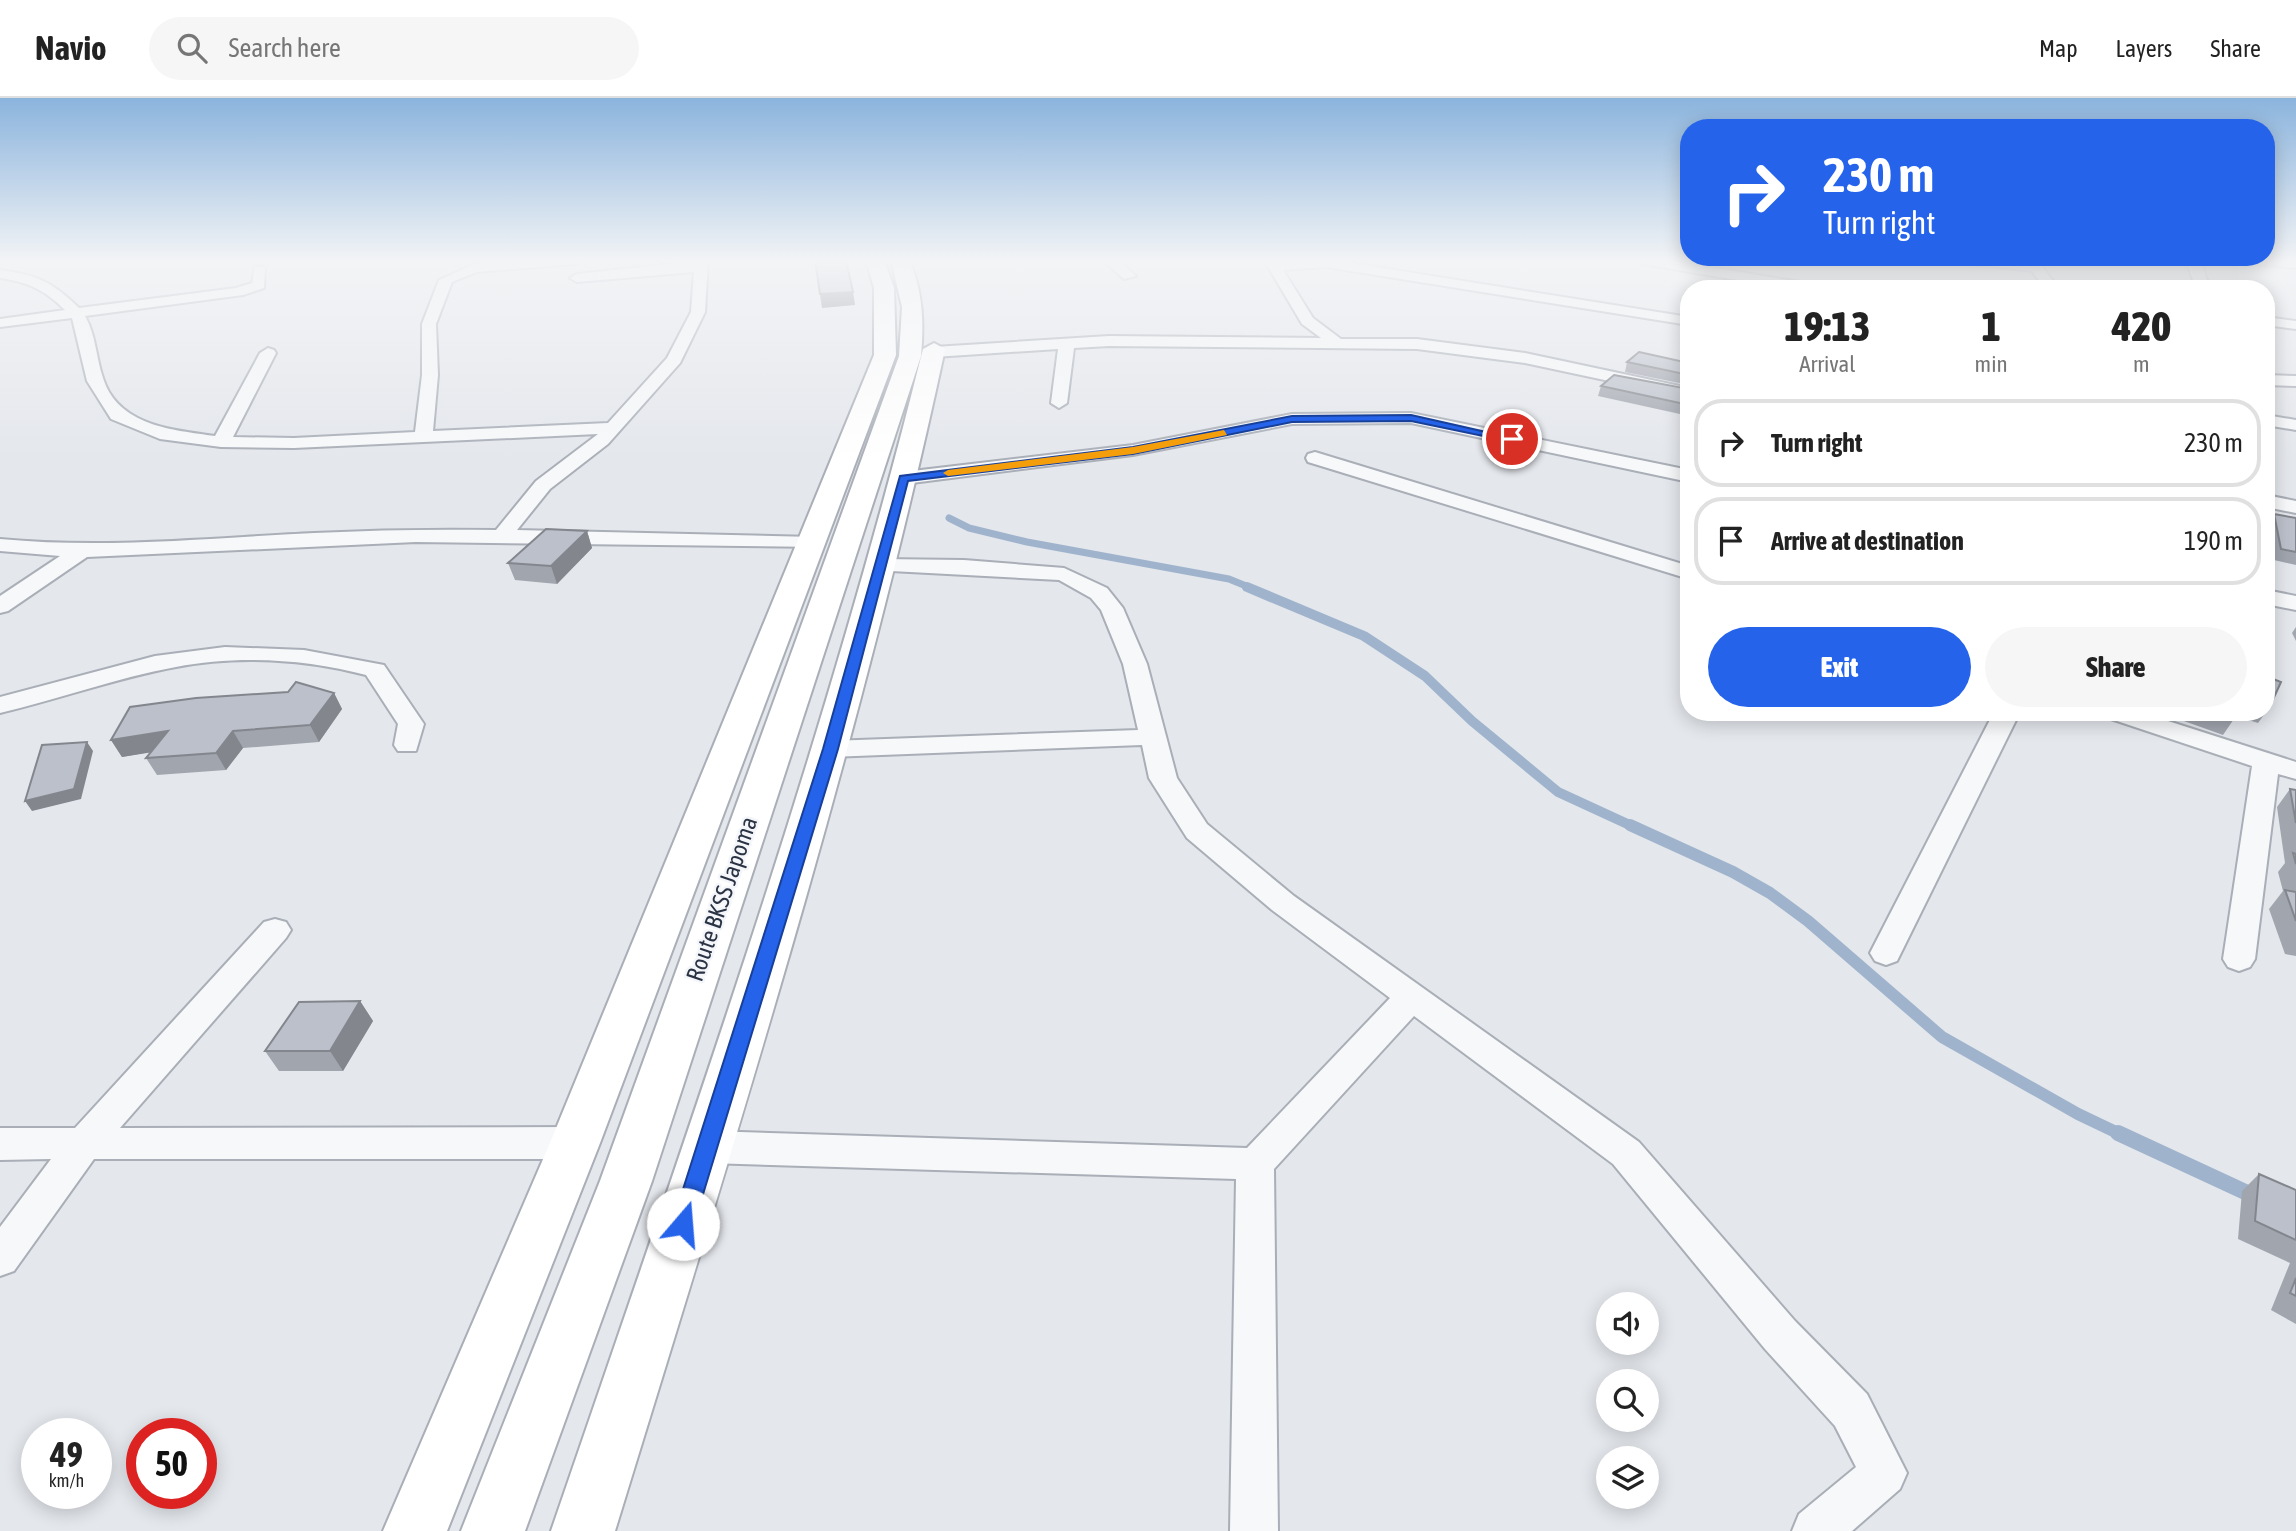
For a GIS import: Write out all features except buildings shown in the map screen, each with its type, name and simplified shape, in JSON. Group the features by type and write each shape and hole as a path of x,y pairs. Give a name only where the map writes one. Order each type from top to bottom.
{"main road":[{"path":"415,1531 575,1143 814,543 885,355 885,327"},
{"name":"Route BKSS Japoma","path":"493,1531 626,1181 910,356 914,327"},
{"path":"583,1531 708,1147 830,749 904,478 934,352 935,327"}],"street":[{"path":"83,327 94,381 117,415 160,434 221,442 294,443 610,428"},
{"path":"423,437 430,375 429,327"},
{"path":"502,535 543,485 594,447 682,350 692,327"},
{"path":"1315,327 1336,342"},
{"path":"934,352 1068,343 1336,342 1457,347 1591,370 1680,391"},
{"path":"1059,403 1068,343"},
{"path":"221,442 268,353"},
{"path":"2275,380 2296,381"},
{"path":"904,478 1133,450 1268,421 1411,418 1680,474"},
{"path":"2275,422 2296,425"},
{"path":"1315,458 1680,570"},
{"path":"2275,503 2296,507"},
{"path":"0,545 81,552 357,537 502,535 814,543"},
{"path":"0,606 10,593 81,552"},
{"path":"880,565 1064,574 1098,593 1112,608 1135,664 1163,778 1197,831 1283,903 1413,995 1626,1153 1780,1335 1851,1410 1884,1473 1816,1531"},
{"path":"2275,599 2296,603"},
{"path":"0,705 179,658 234,654 342,660 376,670 411,724 407,746"},
{"path":"1886,953 2002,721"},
{"path":"2141,721 2296,771"},
{"path":"830,749 1152,737"},
{"path":"2239,959 2266,763"},
{"path":"0,1258 85,1143 275,930"},
{"path":"1254,1531 1255,1164 1413,995"},
{"path":"0,1144 575,1143"},
{"path":"708,1147 1255,1164"}],"waterway":[{"path":"949,518 969,528 1027,542 1229,579 1251,588"},
{"path":"1247,587 1364,636 1425,676 1472,721 1558,792 1634,827"},
{"path":"1630,825 1733,872 1770,893 1808,921 1942,1037 2078,1114 2122,1135"},
{"path":"2118,1133 2256,1197"}],"slow traffic":[{"path":"948,473 1133,450 1224,433"}],"route":[{"path":"683,1224 830,749 904,478 1133,450 1202,438 1268,421 1292,419 1411,418 1512,439"}]}
